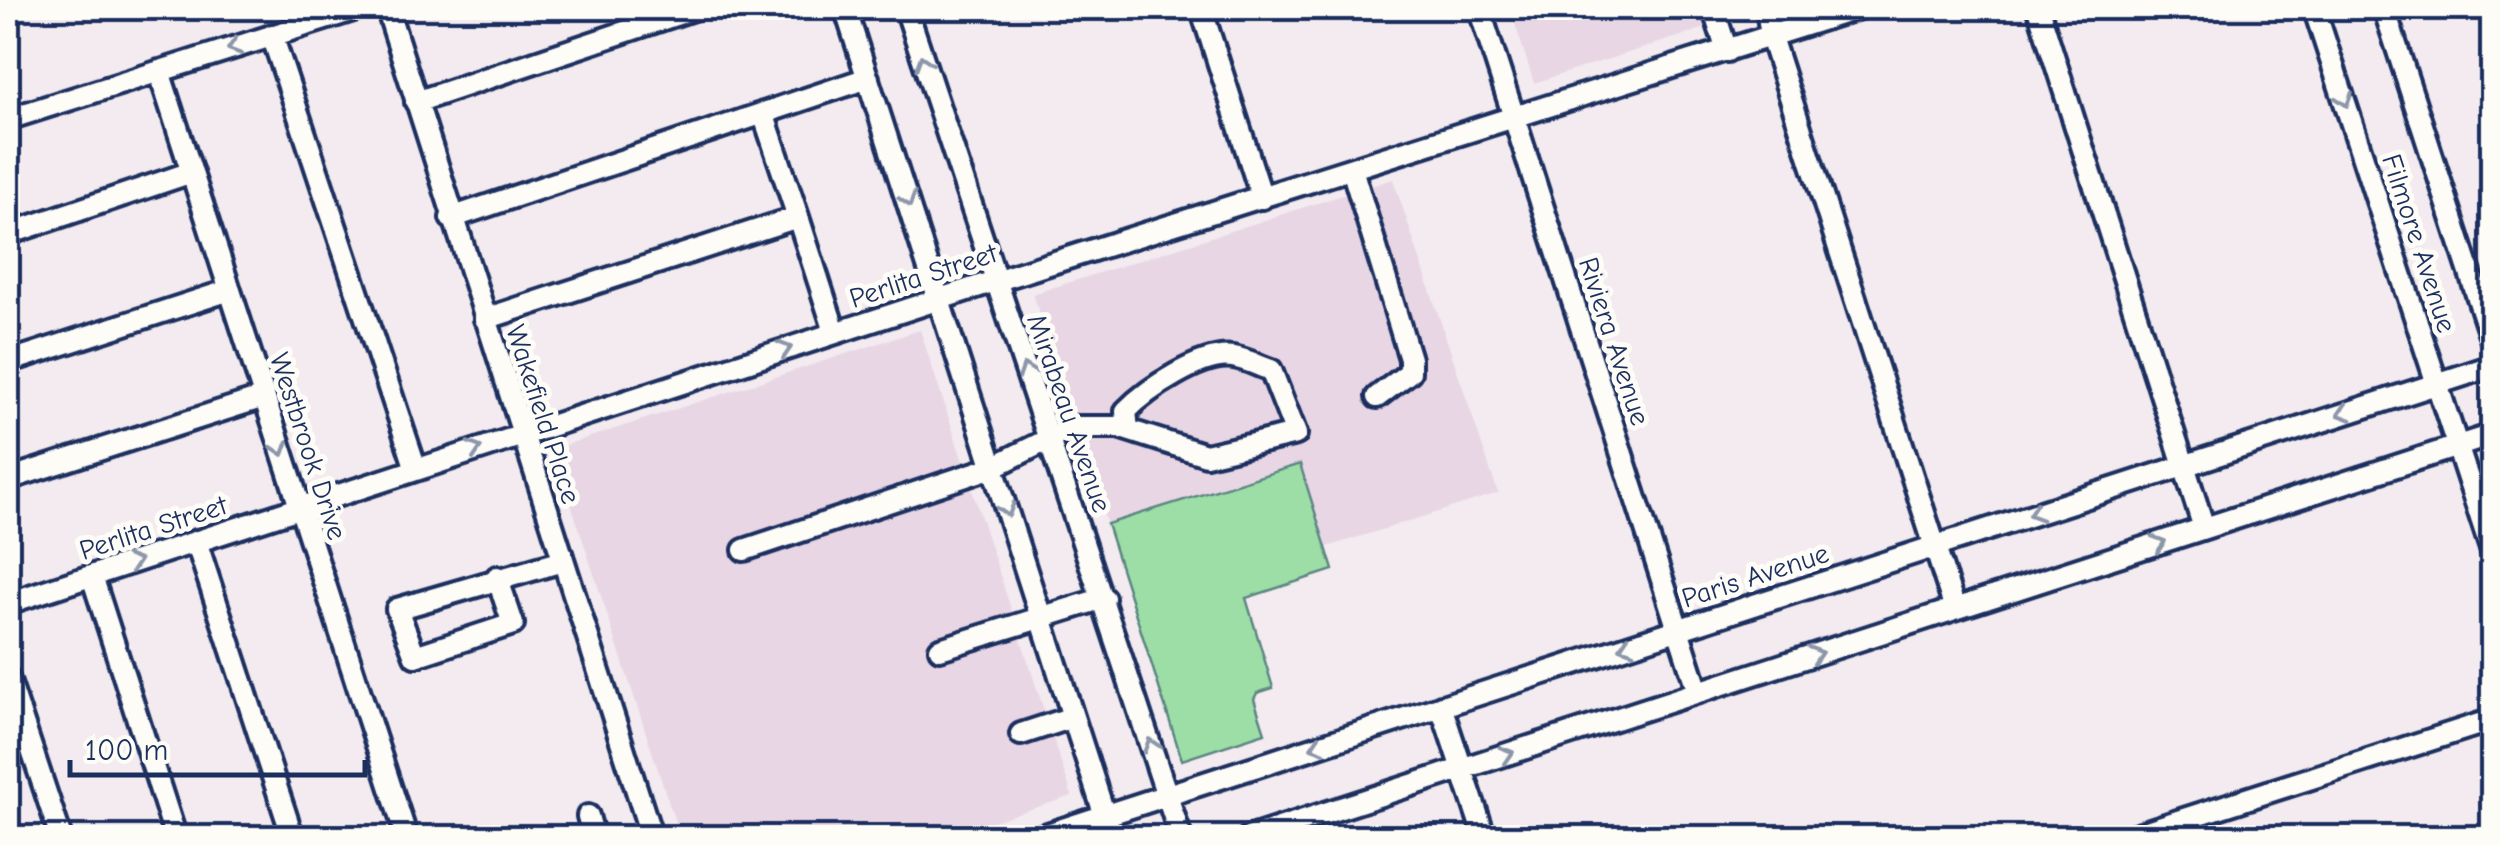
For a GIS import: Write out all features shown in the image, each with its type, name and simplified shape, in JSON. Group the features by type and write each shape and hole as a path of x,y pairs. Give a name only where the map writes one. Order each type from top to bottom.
{"street":[{"path":"8,119 360,8"},
{"name":"Wakefield Place","path":"387,8 652,838"},
{"path":"416,102 696,8"},
{"path":"845,8 1112,838"},
{"name":"Mirabeau Avenue","path":"906,8 1182,838"},
{"path":"1201,8 1262,198"},
{"name":"Riviera Avenue","path":"1479,8 1698,692"},
{"path":"1713,8 1727,51"},
{"path":"1767,8 1771,37 1955,609"},
{"name":"Perlita Street","path":"8,603 835,332 1859,8"},
{"path":"2038,8 2204,528"},
{"name":"Filmore Avenue","path":"2314,8 2492,552"},
{"name":"Filmore Avenue","path":"2384,8 2492,341"},
{"path":"272,35 416,469"},
{"name":"Westbrook Drive","path":"159,70 407,838"},
{"path":"451,218 868,78"},
{"path":"763,113 835,332"},
{"path":"1352,170 1410,360 1410,372 1377,397"},
{"path":"8,234 192,172"},
{"path":"485,319 798,218"},
{"path":"8,362 230,290"},
{"path":"744,550 993,468 1048,436 1073,427 1128,430 1206,455 1296,434 1271,370 1229,356 1174,376 1138,398 1126,410 1128,430"},
{"name":"Paris Avenue","path":"1045,827 1105,815 2492,366"},
{"path":"8,480 264,397"},
{"path":"1248,838 2492,436"},
{"path":"196,542 293,838"},
{"path":"498,577 513,624 415,656 397,609 498,577 563,560"},
{"path":"92,576 176,838"},
{"path":"940,649 1104,598"},
{"path":"8,678 61,838"},
{"path":"1441,706 1485,838"},
{"path":"1021,734 1073,717"},
{"path":"2125,838 2492,720"},
{"path":"588,816 594,838"}],"shaded area":[{"path":"1510,8 1768,8 1534,83"},
{"path":"1393,179 1498,493 1327,547 1299,464 1107,524 1033,294"},
{"path":"920,330 1072,796 943,837 680,837 553,449"}],"green space":[{"path":"1300,464 1333,570 1246,598 1273,688 1257,693 1254,699 1265,733 1182,760 1107,524"}]}
